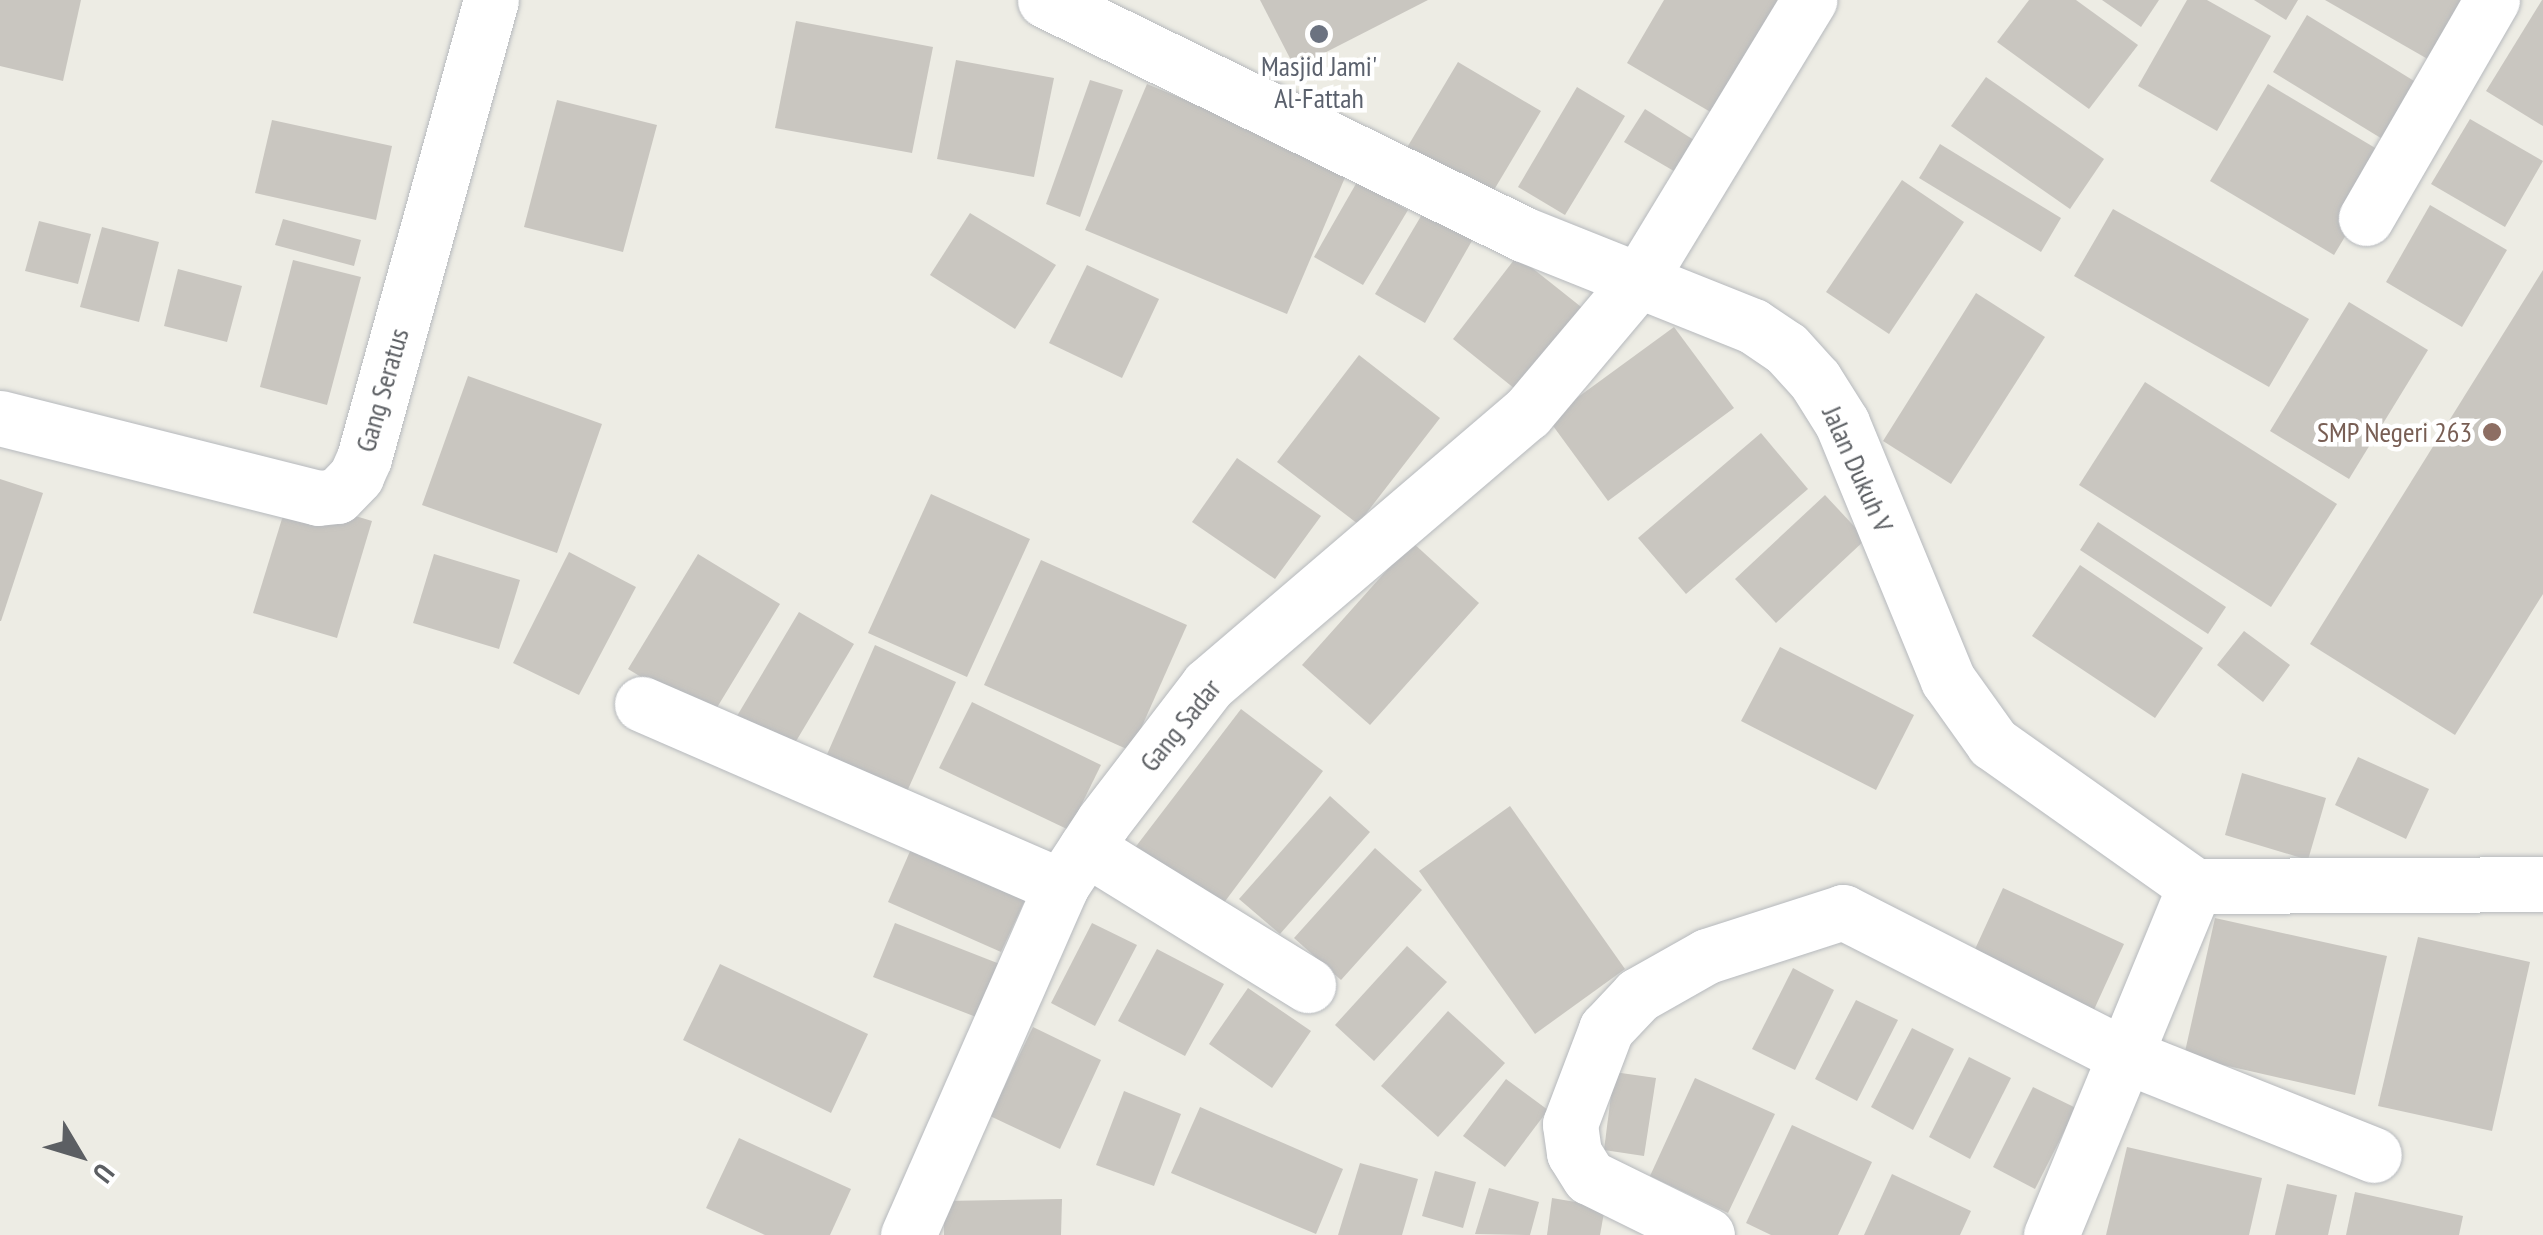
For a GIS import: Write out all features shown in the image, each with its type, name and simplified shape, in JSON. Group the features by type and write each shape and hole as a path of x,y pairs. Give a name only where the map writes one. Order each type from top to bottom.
{"street":[{"name":"Gang Seratus","path":"0,418 318,498 338,496 356,476 364,458 491,0"},
{"name":"Jalan Dukuh V","path":"1045,0 1522,234 1753,326 1786,348 1815,380 1842,423 1948,680 1993,742 2195,886"},
{"name":"Gang Sadar","path":"908,1235 1073,867 1208,685 1527,413 1639,280 1809,0"},
{"path":"2366,218 2492,0"},
{"path":"642,704 1073,867 1308,985"},
{"path":"2051,1235 2195,886 2543,884"},
{"path":"1707,1235 1589,1177 1574,1153 1570,1124 1606,1029 1638,995 1706,956 1844,912 2124,1055 2374,1155"}],"building":[{"path":"0,0 81,0 63,81 0,66"},
{"name":"Masjid Jami' Al-Fattah","path":"1260,0 1428,0 1295,68"},
{"path":"1664,0 1788,0 1719,117 1627,63"},
{"path":"2029,0 2076,0 2138,45 2089,109 1997,42"},
{"path":"2102,0 2159,0 2141,27"},
{"path":"2187,0 2207,0 2271,36 2217,131 2138,86"},
{"path":"2254,0 2298,0 2286,20"},
{"path":"2325,0 2485,0 2445,69"},
{"path":"2543,0 2543,126 2486,91"},
{"path":"2307,15 2432,92 2397,148 2273,72"},
{"path":"796,21 933,47 912,153 775,128"},
{"path":"956,60 1054,78 1034,177 937,159"},
{"path":"1458,62 1541,111 1485,205 1402,156"},
{"path":"1986,77 2104,159 2070,209 1951,126"},
{"path":"1090,80 1123,90 1080,217 1046,204"},
{"path":"1147,84 1349,168 1287,314 1085,230"},
{"path":"2268,84 2392,158 2334,255 2210,181"},
{"path":"1577,87 1625,116 1565,215 1518,187"},
{"path":"557,100 657,125 623,252 524,227"},
{"path":"1645,109 1697,142 1679,174 1624,142"},
{"path":"2470,119 2543,161 2505,227 2431,184"},
{"path":"272,120 392,146 376,220 255,193"},
{"path":"1940,144 2061,218 2041,252 1919,178"},
{"path":"1902,180 1964,222 1889,334 1826,292"},
{"path":"1357,182 1408,210 1363,285 1314,257"},
{"path":"2430,205 2507,250 2462,327 2386,282"},
{"path":"2113,209 2309,319 2269,387 2074,276"},
{"path":"1424,211 1473,239 1425,323 1375,294"},
{"path":"970,213 1056,265 1015,329 930,275"},
{"path":"283,219 361,240 354,266 275,245"},
{"path":"39,221 91,234 78,284 25,271"},
{"path":"102,227 159,242 139,322 80,307"},
{"path":"1517,256 1585,310 1520,393 1453,339"},
{"path":"293,260 361,277 327,405 260,387"},
{"path":"1087,265 1159,299 1122,378 1049,343"},
{"path":"178,269 242,286 227,342 164,326"},
{"name":"SMP Negeri 263","path":"2543,270 2543,594 2455,735 2310,644"},
{"path":"1976,293 2045,337 1951,484 1883,441"},
{"path":"2349,302 2428,350 2349,479 2270,431"},
{"path":"1674,327 1734,408 1608,501 1548,419"},
{"path":"1359,355 1440,418 1358,524 1277,462"},
{"path":"468,376 602,424 557,553 422,505"},
{"path":"2145,382 2337,504 2271,607 2079,485"},
{"path":"1761,433 1808,489 1686,594 1638,538"},
{"path":"1237,458 1321,516 1275,579 1192,522"},
{"path":"0,479 43,493 1,621 0,621"},
{"path":"931,494 1030,539 967,677 868,633"},
{"path":"1825,495 1866,539 1776,623 1735,579"},
{"path":"289,496 372,521 337,638 253,613"},
{"path":"2098,522 2226,607 2208,634 2080,550"},
{"path":"1412,542 1479,603 1370,725 1302,665"},
{"path":"569,552 636,587 579,695 513,663"},
{"path":"434,554 520,580 499,649 413,623"},
{"path":"698,554 780,604 710,719 628,669"},
{"path":"1041,560 1187,625 1131,751 984,685"},
{"path":"2080,565 2203,648 2155,718 2032,636"},
{"path":"799,612 854,644 789,753 734,721"},
{"path":"2244,631 2290,665 2263,702 2217,665"},
{"path":"875,645 956,682 905,796 825,759"},
{"path":"1780,647 1914,715 1876,790 1741,721"},
{"path":"972,702 1101,765 1069,830 939,768"},
{"path":"1241,709 1323,771 1217,912 1134,849"},
{"path":"2358,757 2429,789 2406,839 2335,805"},
{"path":"2242,773 2326,798 2308,860 2225,835"},
{"path":"1330,796 1370,832 1280,934 1239,899"},
{"path":"1510,806 1625,969 1535,1034 1419,871"},
{"path":"1375,848 1422,890 1341,980 1294,938"},
{"path":"911,849 1025,900 1001,952 888,902"},
{"path":"2003,888 2124,944 2092,1014 1971,958"},
{"path":"2215,918 2387,956 2355,1095 2184,1056"},
{"path":"895,923 1010,968 989,1022 873,977"},
{"path":"1092,923 1137,945 1095,1026 1051,1003"},
{"path":"2418,937 2530,962 2492,1131 2378,1106"},
{"path":"1407,946 1447,982 1374,1061 1335,1025"},
{"path":"1157,949 1224,984 1185,1056 1118,1021"},
{"path":"720,964 868,1034 831,1113 683,1040"},
{"path":"1793,968 1834,990 1795,1070 1752,1049"},
{"path":"1248,988 1311,1031 1272,1088 1209,1044"},
{"path":"1856,1000 1898,1020 1857,1101 1815,1079"},
{"path":"1448,1011 1505,1063 1438,1137 1381,1086"},
{"path":"1033,1027 1101,1060 1060,1149 990,1116"},
{"path":"1912,1028 1954,1049 1913,1130 1871,1107"},
{"path":"1969,1057 2011,1078 1970,1159 1929,1137"},
{"path":"1614,1072 1656,1078 1644,1156 1604,1150"},
{"path":"1695,1078 1775,1114 1728,1213 1650,1176"},
{"path":"1506,1079 1548,1110 1505,1167 1463,1136"},
{"path":"2033,1087 2076,1108 2035,1189 1993,1167"},
{"path":"1124,1091 1181,1114 1154,1186 1096,1165"},
{"path":"1200,1107 1343,1169 1316,1234 1171,1173"},
{"path":"1792,1125 1872,1162 1838,1235 1771,1235 1746,1223"},
{"path":"739,1138 851,1189 830,1235 765,1235 706,1208"},
{"path":"2127,1147 2262,1178 2249,1235 2106,1235"},
{"path":"1360,1163 1418,1179 1402,1235 1338,1235"},
{"path":"1435,1171 1476,1182 1463,1228 1422,1216"},
{"path":"1892,1174 1971,1211 1960,1235 1864,1235"},
{"path":"2287,1184 2337,1195 2328,1235 2275,1235"},
{"path":"1489,1188 1539,1202 1530,1235 1475,1234"},
{"path":"2355,1192 2463,1216 2459,1235 2346,1235"},
{"path":"1552,1198 1605,1207 1600,1235 1547,1235"},
{"path":"1062,1199 1061,1235 944,1235 944,1201"}],"place":[{"name":"Masjid Jami' Al-Fattah","path":"1319,34"},
{"name":"SMP Negeri 263","path":"2492,432"}]}
